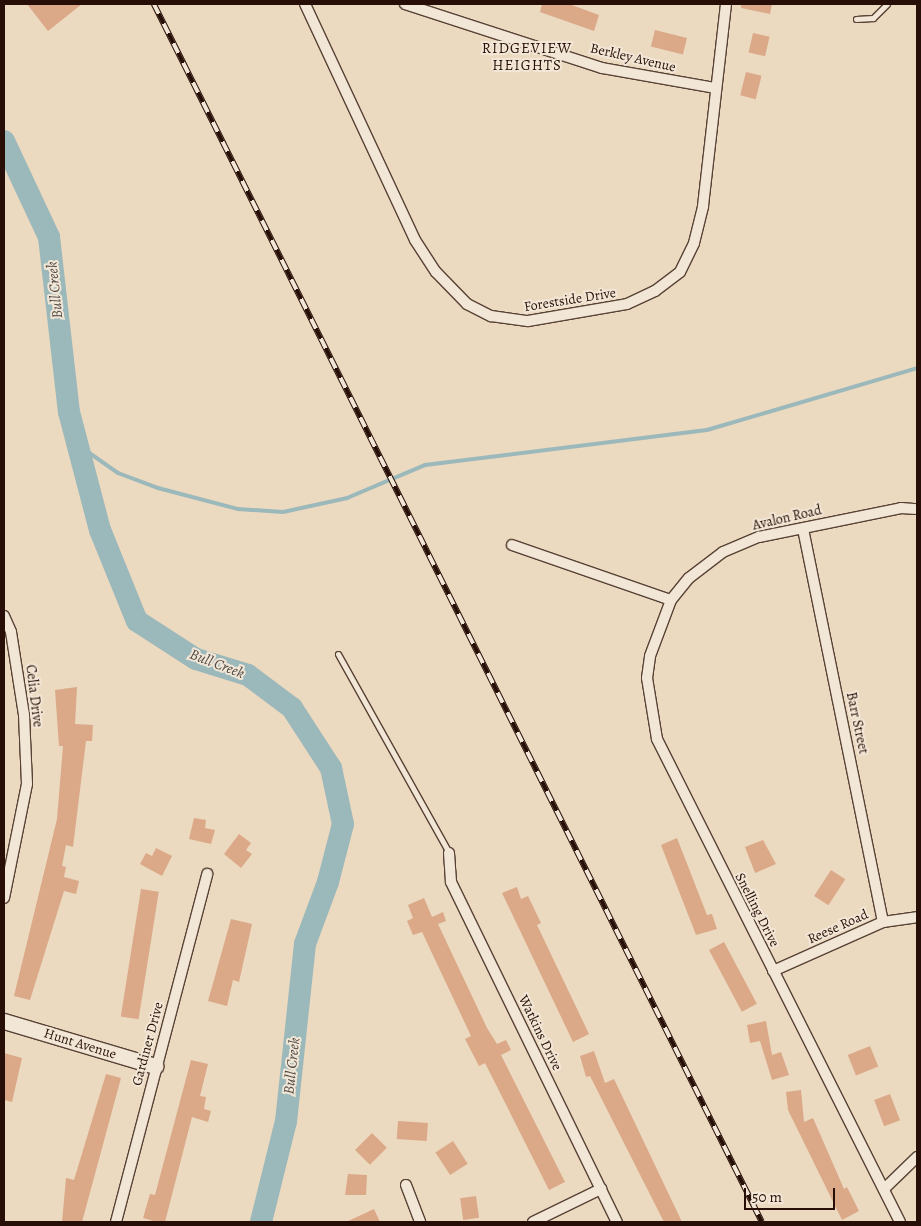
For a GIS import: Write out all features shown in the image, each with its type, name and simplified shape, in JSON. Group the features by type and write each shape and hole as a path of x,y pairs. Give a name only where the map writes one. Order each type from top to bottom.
{"street":[{"name":"Forestside Drive","path":"305,4 414,240 451,290 467,304 511,321 606,311 655,291 680,272 694,243 703,206 726,4"},
{"name":"Berkley Avenue","path":"405,4 602,68 715,88"},
{"name":"Avalon Road","path":"671,600 689,578 723,552 759,537 901,508 917,509"},
{"name":"Barr Street","path":"804,529 883,922"},
{"path":"512,545 671,600"},
{"name":"Snelling Drive","path":"671,600 649,664 648,701 657,739 900,1222"},
{"name":"Celia Drive","path":"4,616 11,632 24,715 27,784 4,898"},
{"name":"Watkins Drive","path":"449,853 451,882 617,1222"},
{"name":"Gardiner Drive","path":"116,1222 206,874"},
{"name":"Reese Road","path":"773,971 883,922 917,917"},
{"name":"Hunt Avenue","path":"4,1021 155,1066"},
{"path":"884,1189 917,1157"},
{"path":"406,1185 420,1222"},
{"path":"533,1222 601,1189"}],"lane":[{"path":"856,19 873,18 887,4"},
{"path":"338,654 449,853"}],"building":[{"path":"27,4 82,4 48,31"},
{"path":"542,4 569,4 599,15 594,31 540,12"},
{"path":"741,4 772,4 770,14 741,8"},
{"path":"655,30 687,38 683,54 651,46"},
{"path":"753,33 770,37 765,56 749,52"},
{"path":"746,72 762,76 756,99 740,95"},
{"path":"77,687 75,724 93,725 92,741 86,741 73,847 66,845 62,866 66,867 64,877 79,881 76,894 64,891 30,1000 14,996 57,819 63,746 59,746 55,690"},
{"path":"194,818 206,820 205,828 215,830 211,844 189,839"},
{"path":"239,834 251,843 246,850 252,854 241,868 224,854"},
{"path":"677,838 707,915 712,914 717,929 696,935 661,845"},
{"path":"763,840 776,864 755,873 745,847"},
{"path":"156,848 172,856 162,876 140,864 146,853 152,856"},
{"path":"831,870 845,879 828,905 814,896"},
{"path":"517,887 521,899 528,896 541,923 537,925 589,1034 573,1042 502,893"},
{"path":"141,889 159,892 139,1019 121,1016"},
{"path":"424,898 432,917 443,912 446,921 438,924 487,1028 497,1044 506,1040 511,1050 501,1055 565,1182 549,1190 485,1063 479,1066 465,1039 471,1036 422,932 413,935 407,921 413,918 408,905"},
{"path":"231,919 252,924 239,982 233,980 227,1006 208,1001"},
{"path":"724,942 757,1004 742,1012 709,950"},
{"path":"766,1021 772,1055 781,1052 789,1075 772,1080 760,1041 750,1043 747,1025"},
{"path":"870,1046 878,1066 856,1075 848,1055"},
{"path":"594,1051 605,1083 614,1079 682,1222 664,1222 590,1076 586,1077 580,1056"},
{"path":"4,1053 22,1058 12,1102 4,1100"},
{"path":"191,1060 208,1064 200,1096 206,1097 204,1109 211,1111 208,1122 192,1117 165,1222 157,1222 143,1218 150,1194 155,1195"},
{"path":"106,1074 121,1078 82,1222 62,1222 66,1178 74,1180"},
{"path":"801,1090 804,1122 813,1118 844,1189 847,1187 859,1211 842,1220 788,1110 786,1092"},
{"path":"890,1094 900,1120 884,1126 874,1100"},
{"path":"398,1121 428,1123 427,1141 397,1139"},
{"path":"372,1133 387,1148 370,1165 355,1150"},
{"path":"453,1141 468,1164 450,1175 435,1152"},
{"path":"348,1174 367,1175 366,1195 345,1195"},
{"path":"476,1196 479,1218 463,1220 460,1198"},
{"path":"374,1209 380,1222 346,1222"}],"waterway":[{"name":"Bull Creek","path":"4,141 49,237 69,412 100,530 137,621 196,659 248,675 292,708 331,768 343,824 328,882 305,944 286,1121 261,1222"},
{"path":"78,445 118,473 158,488 238,509 283,512 347,498 425,465 707,430 917,368"}],"railway":[{"path":"154,4 762,1222"}],"district":[{"name":"RIDGEVIEW HEIGHTS","path":"527,56"}]}
